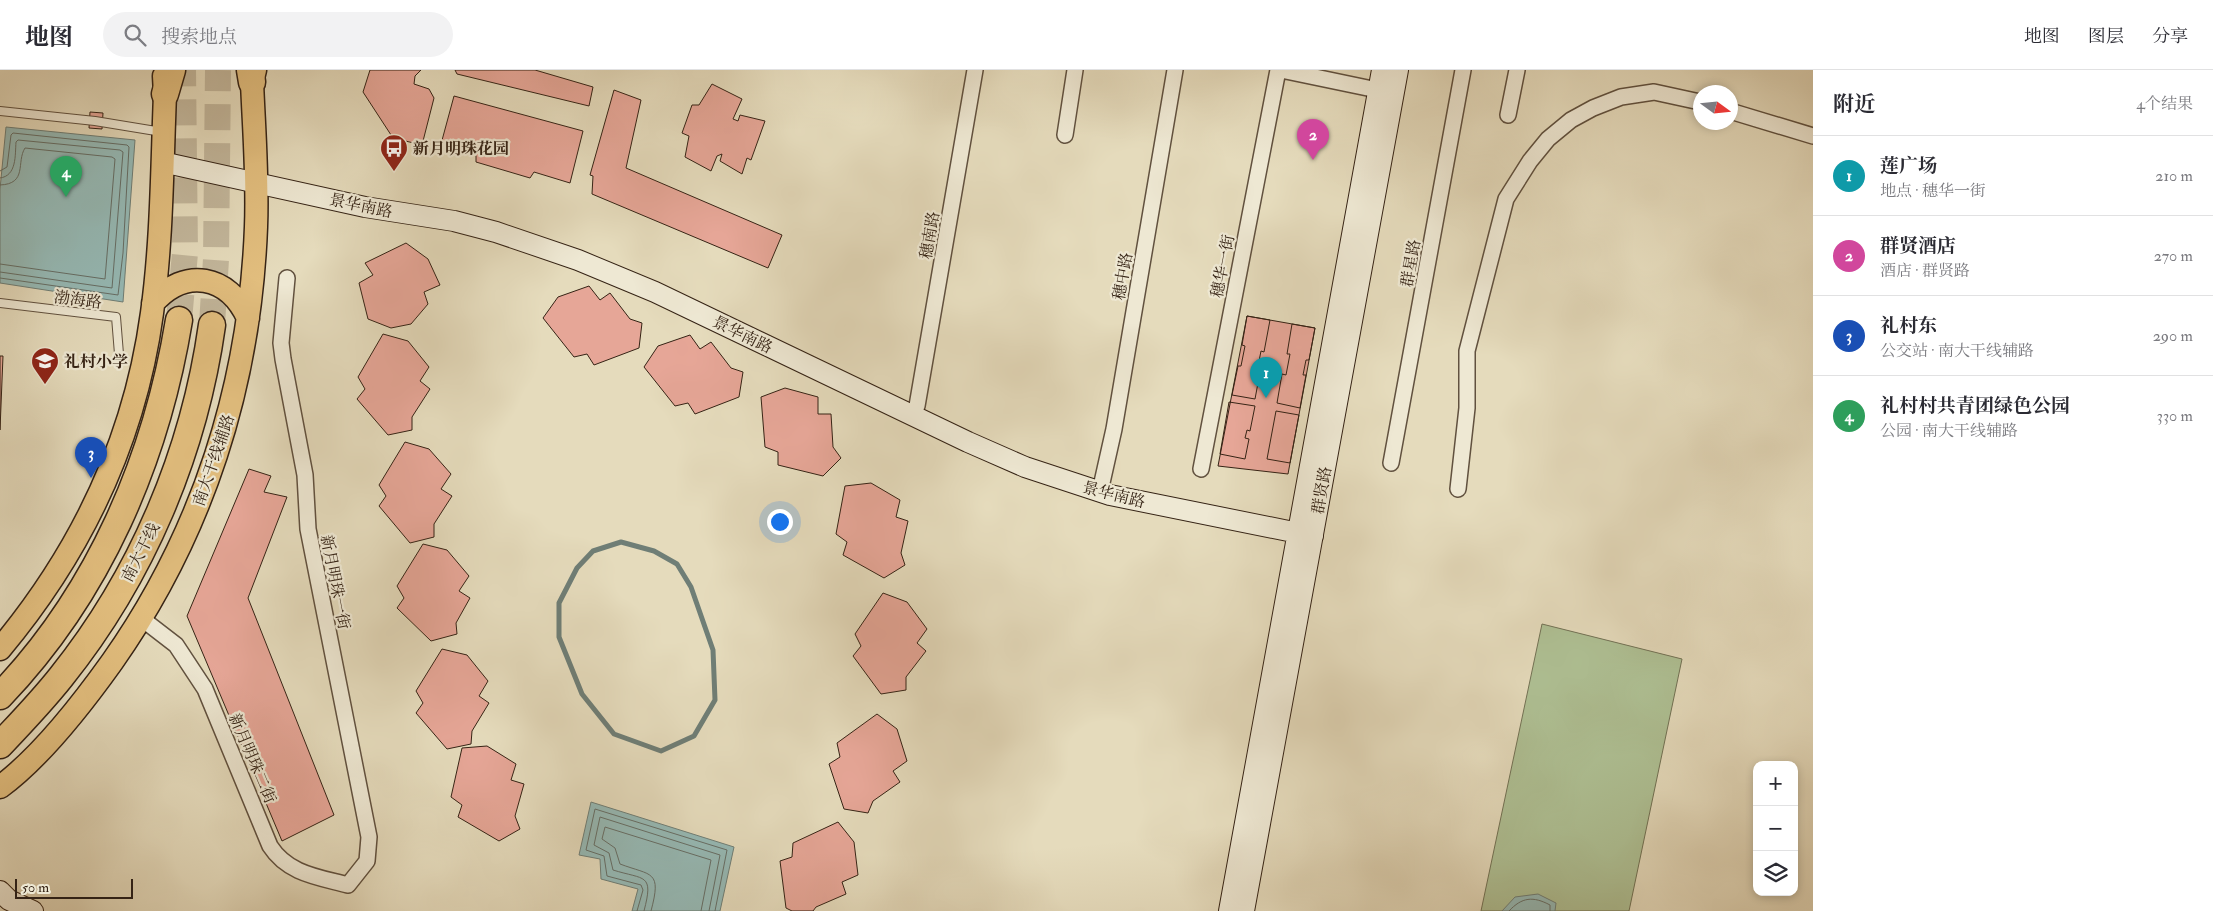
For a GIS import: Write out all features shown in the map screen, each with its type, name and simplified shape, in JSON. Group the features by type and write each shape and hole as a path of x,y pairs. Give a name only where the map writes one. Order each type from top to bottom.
{"highway":[{"name":"南大干线","path":"0,696 30,662 70,606 93,570 121,517 142,467 158,416 171,368 179,320"},
{"name":"南大干线","path":"0,745 62,676 85,644 129,575 148,538 176,473 186,444 203,379 212,325"}],"main road":[{"name":"群贤路","path":"1233,911 1305,534 1382,91 1384,70"},
{"name":"群贤路","path":"1244,911 1305,534 1384,70"},
{"name":"群贤路","path":"1228,911 1398,70"},
{"name":"南大干线辅路","path":"2,788 53,736 76,709 102,676 141,618 172,564 215,461 239,372 248,318 256,228 252,74"},
{"path":"0,649 20,625 67,556 106,483 138,384 153,303 167,78"},
{"name":"景华南路","path":"162,162 384,210 454,221 511,237 578,260 655,292 968,442 1025,467 1110,495 1305,534"},
{"path":"153,303 161,294 178,285 194,280 207,281 228,290 240,303 248,318"},
{"path":"3,896 33,911"}],"street":[{"name":"穗南路","path":"917,406 975,70"},
{"path":"1065,135 1075,70"},
{"name":"穗中路","path":"1101,487 1115,419 1175,70"},
{"path":"1280,70 1382,91"},
{"name":"穗华一街","path":"1201,469 1280,70"},
{"name":"群星路","path":"1391,463 1463,70"},
{"path":"1508,115 1517,70"},
{"path":"1458,489 1467,408 1467,351 1506,199 1525,169 1548,139 1571,120 1621,97 1654,92 1693,100"},
{"path":"1738,114 1813,136"},
{"name":"新月明珠一街","path":"287,278 280,343 305,475 308,529 369,837 367,861 348,885"},
{"name":"新月明珠二街","path":"141,618 176,645 205,689 270,846 276,854 289,867 298,871 348,885"}],"lane":[{"path":"0,111 95,121 164,132"},
{"name":"渤海路","path":"0,303 116,317 119,354"}],"green space":[{"path":"1542,624 1682,659 1629,911 1481,911"}],"water":[{"path":"6,127 135,140 123,302 0,283 0,189"},
{"path":"591,802 734,847 720,911 632,911 638,889 601,879 600,859 579,855"},
{"path":"1538,894 1556,903 1555,911 1502,911 1515,897"}],"building":[{"path":"370,70 421,70 415,76 414,84 429,89 434,98 422,145 393,138 363,92"},
{"path":"455,70 535,70 593,87 589,106 457,74"},
{"path":"712,84 742,99 733,119 738,121 740,115 765,121 751,160 747,158 742,174 720,161 722,154 717,156 711,171 685,157 689,136 682,133 692,105 699,105"},
{"path":"614,90 641,100 626,168 782,235 768,268 592,194 593,176 590,175"},
{"path":"454,96 583,131 570,183 534,172 530,178 476,162 476,152 441,144"},
{"path":"90,112 103,113 102,129 89,128"},
{"path":"406,243 428,259 440,285 424,292 428,304 411,324 391,328 368,319 359,283 373,275 365,263"},
{"path":"589,286 600,300 610,293 630,319 642,323 639,348 594,365 587,354 574,357 543,318 558,297"},
{"path":"1247,316 1315,328 1288,474 1218,466"},
{"path":"1247,316 1270,320 1264,352 1261,351 1258,366 1261,367 1255,399 1232,395 1238,366 1241,366 1245,346 1242,345"},
{"path":"1292,324 1315,328 1309,360 1306,360 1303,375 1306,375 1300,408 1277,403 1282,374 1286,375 1290,354 1287,354"},
{"path":"383,334 408,341 429,367 420,381 430,389 412,417 412,430 388,435 357,399 365,389 358,377"},
{"path":"690,335 700,349 711,342 731,368 743,372 739,397 695,414 688,403 675,406 644,367 658,346"},
{"path":"0,356 3,356 0,430"},
{"path":"785,388 818,397 818,414 831,414 833,447 841,458 823,476 778,465 778,452 765,447 761,397"},
{"path":"1229,402 1255,406 1250,431 1247,430 1245,438 1249,439 1245,459 1220,454"},
{"path":"1276,411 1299,415 1290,463 1267,459"},
{"path":"405,442 429,449 451,474 441,489 452,496 434,524 434,537 410,543 379,506 386,496 379,485"},
{"path":"249,469 271,476 264,492 287,497 248,598 334,815 282,841 187,616"},
{"path":"871,483 900,500 896,517 908,521 901,553 905,565 884,578 843,555 847,542 836,534 845,486"},
{"path":"423,544 447,550 469,576 459,591 470,598 456,623 457,634 431,641 397,608 404,598 397,586"},
{"path":"883,593 907,602 927,629 917,643 926,651 906,677 906,690 881,694 853,656 861,646 855,634"},
{"path":"442,649 467,655 488,681 479,696 489,703 472,731 471,744 447,749 416,713 423,703 416,691"},
{"path":"877,714 897,729 907,761 893,771 900,782 873,801 868,813 844,809 829,764 840,757 837,743"},
{"path":"487,746 516,764 511,780 524,784 515,816 520,829 499,841 458,817 462,805 451,797 462,748"},
{"path":"838,822 854,842 858,875 842,882 846,894 816,907 813,911 792,911 786,908 780,861 792,857 793,843"}],"waterway":[{"path":"621,542 654,551 677,564 691,587 713,650 715,700 694,736 661,751 614,734 582,694 559,637 559,603 577,568 593,551 621,542"}],"tunnel":[{"path":"179,320 185,253 183,70"},
{"path":"212,325 216,259 218,70"}],"place":[{"name":"群贤酒店","path":"1313,160"},
{"name":"新月明珠花园","path":"394,172"},
{"name":"礼村村共青团绿色公园","path":"66,197"},
{"name":"礼村小学","path":"45,385"},
{"name":"莲广场","path":"1266,398"},
{"name":"礼村东","path":"91,478"}]}
